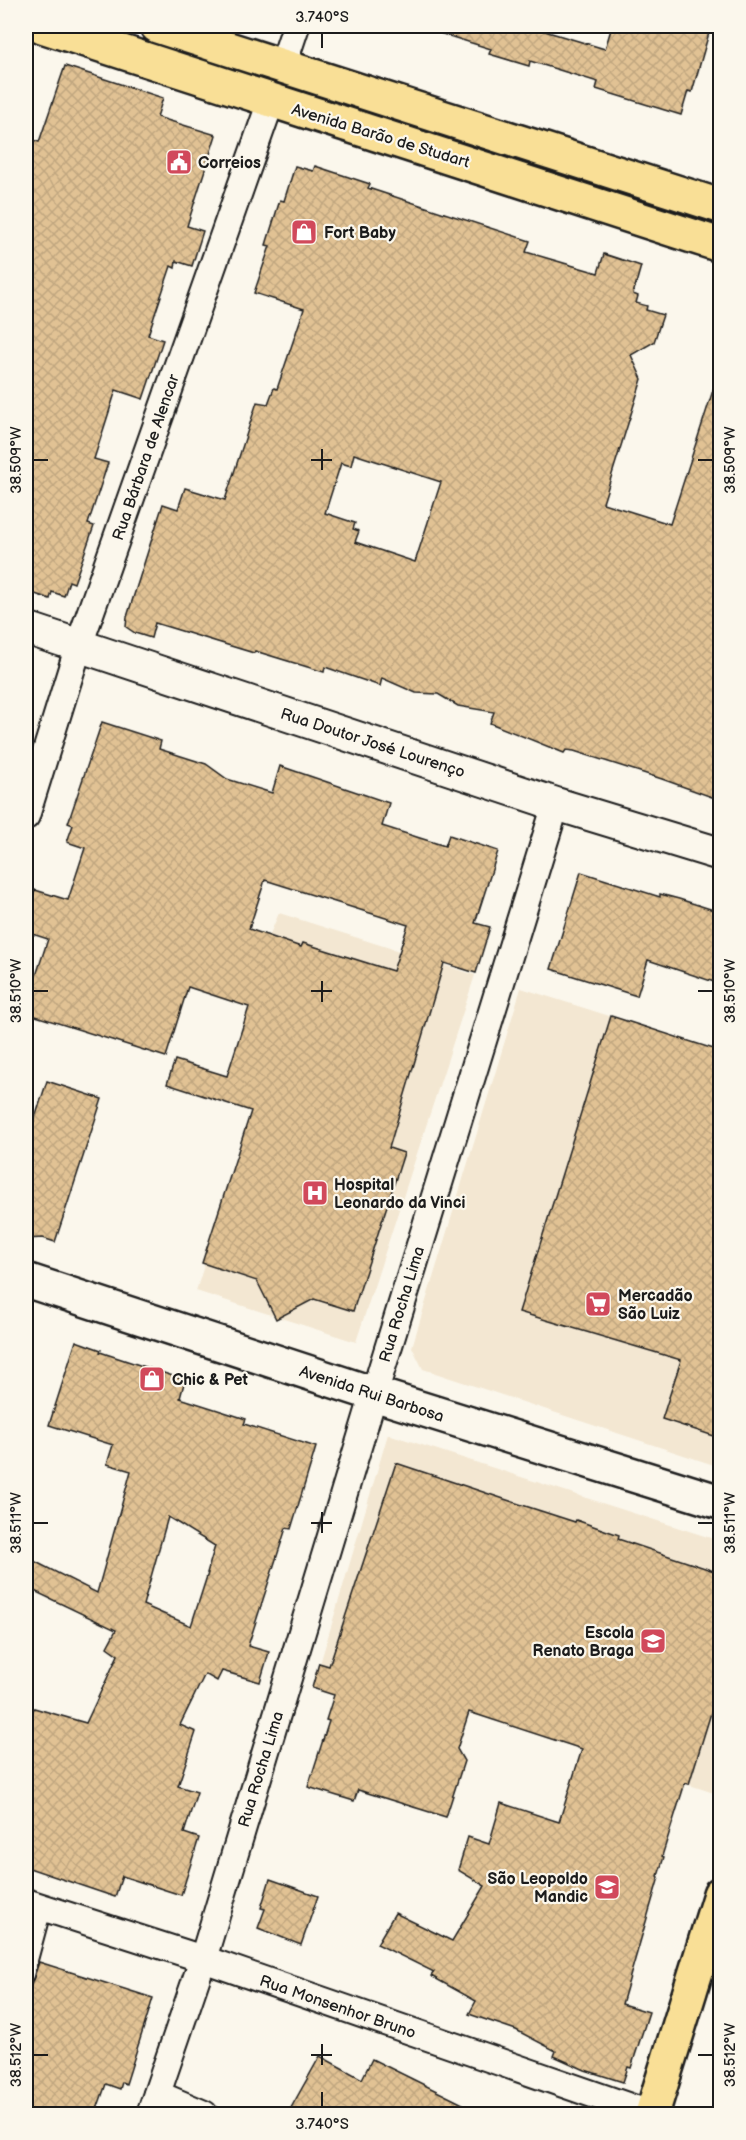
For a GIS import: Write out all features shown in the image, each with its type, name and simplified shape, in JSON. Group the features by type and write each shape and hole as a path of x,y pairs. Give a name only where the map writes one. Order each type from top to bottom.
{"main road":[{"name":"Avenida Barão de Studart","path":"42,26 720,245"},
{"path":"158,26 283,64 720,206"},
{"name":"Avenida Rui Barbosa","path":"26,1280 374,1394 720,1502"},
{"path":"651,2115 720,1894"}],"street":[{"path":"283,64 296,26"},
{"name":"Rua Bárbara de Alencar","path":"26,816 79,645 271,101"},
{"name":"Rua Doutor José Lourenço","path":"26,628 556,804 720,854"},
{"name":"Rua Rocha Lima","path":"154,2104 203,1959 556,804"},
{"name":"Rua Monsenhor Bruno","path":"35,1905 203,1959 651,2115"},
{"path":"154,2104 204,2115"}],"lane":[{"path":"26,1975 35,1905"}],"shaded area":[{"name":"Hospital Leonardo da Vinci","path":"279,913 475,975 356,1342 196,1291 255,1104 251,1083 270,934"},
{"path":"521,988 720,1051 720,1467 423,1369 412,1347"},
{"path":"388,1434 720,1541 720,1795 320,1664"}],"building":[{"path":"437,26 528,26 605,49 612,26 711,26 692,92 688,91 681,115 596,89 598,82 530,61 529,66 489,54 491,49 436,32"},
{"path":"65,66 163,98 157,117 216,135 187,226 203,231 192,266 176,261 175,268 171,266 148,335 163,340 143,399 116,390 94,459 108,463 88,524 94,526 74,583 69,581 64,596 52,592 50,599 26,591 26,137 39,142"},
{"path":"295,166 313,171 315,166 370,184 368,188 530,241 526,252 598,273 604,254 641,266 633,294 638,296 636,303 647,306 646,310 663,315 654,342 631,355 642,379 603,503 670,524 715,384 720,385 720,800 574,751 566,750 564,753 490,723 494,712 458,706 438,694 416,693 382,678 380,686 325,667 324,672 155,623 151,638 135,633 126,627 127,617 163,504 178,509 185,488 225,500 257,402 268,404 274,388 277,389 304,309 254,293 270,246 266,245 280,200 284,201","holes":["354,454 441,482 415,562 355,542 359,531 353,529 355,523 325,513 341,463 351,466"]},
{"path":"102,722 161,741 159,749 206,764 227,779 272,793 280,766 389,803 382,826 445,846 449,835 498,851 475,923 490,927 476,973 444,963 389,1148 404,1153 353,1311 314,1299 276,1319 257,1281 202,1263 251,1111 167,1084 175,1060 227,1076 249,1007 188,987 166,1057 26,1013 26,1006 48,939 26,932 26,917 35,890 68,900 85,848 67,842 73,825 68,823","holes":["265,880 408,925 393,971 303,943 301,947 249,929"]},
{"path":"581,872 660,897 660,894 720,912 720,984 648,960 637,996 551,969"},
{"path":"611,1016 720,1051 720,1438 662,1419 681,1360 519,1312"},
{"path":"47,1081 102,1099 55,1242 43,1238 26,1239 26,1119 34,1121"},
{"path":"76,1341 101,1350 100,1352 185,1380 180,1398 246,1419 244,1424 316,1447 291,1529 286,1528 248,1646 269,1652 260,1682 222,1671 217,1681 205,1674 180,1725 196,1732 178,1786 197,1792 184,1833 199,1838 181,1895 122,1876 115,1897 26,1867 26,1733 34,1708 86,1723 118,1655 107,1647 116,1630 26,1587 26,1557 97,1593 131,1471 107,1464 113,1445 49,1425","holes":["168,1517 215,1546 191,1626 143,1605"]},
{"path":"396,1463 575,1522 576,1520 619,1535 618,1539 720,1573 720,1684 689,1784 685,1783 662,1856 664,1857 659,1877 622,2004 649,2012 631,2068 628,2067 623,2082 585,2070 554,2056 556,2051 516,2030 469,2014 476,2001 431,1976 434,1972 377,1944 395,1913 452,1941 485,1886 458,1870 468,1837 489,1844 501,1803 559,1822 582,1749 469,1712 457,1749 464,1761 446,1817 358,1790 354,1801 308,1787 329,1721 326,1720 334,1695 312,1688 319,1663 329,1666"},
{"path":"270,1879 318,1896 301,1945 258,1928 265,1909 261,1908"},
{"path":"39,1962 153,1998 126,2084 122,2082 120,2089 106,2084 95,2115 26,2115 26,2000"},
{"path":"320,2056 362,2079 372,2059 485,2115 287,2115"}],"place":[{"name":"Correios","path":"179,162"},
{"name":"Fort Baby","path":"304,232"},
{"name":"Hospital Leonardo da Vinci","path":"315,1193"},
{"name":"Mercadão São Luiz","path":"598,1304"},
{"name":"Chic & Pet","path":"152,1379"},
{"name":"Escola Renato Braga","path":"653,1641"},
{"name":"São Leopoldo Mandic","path":"607,1887"}]}
